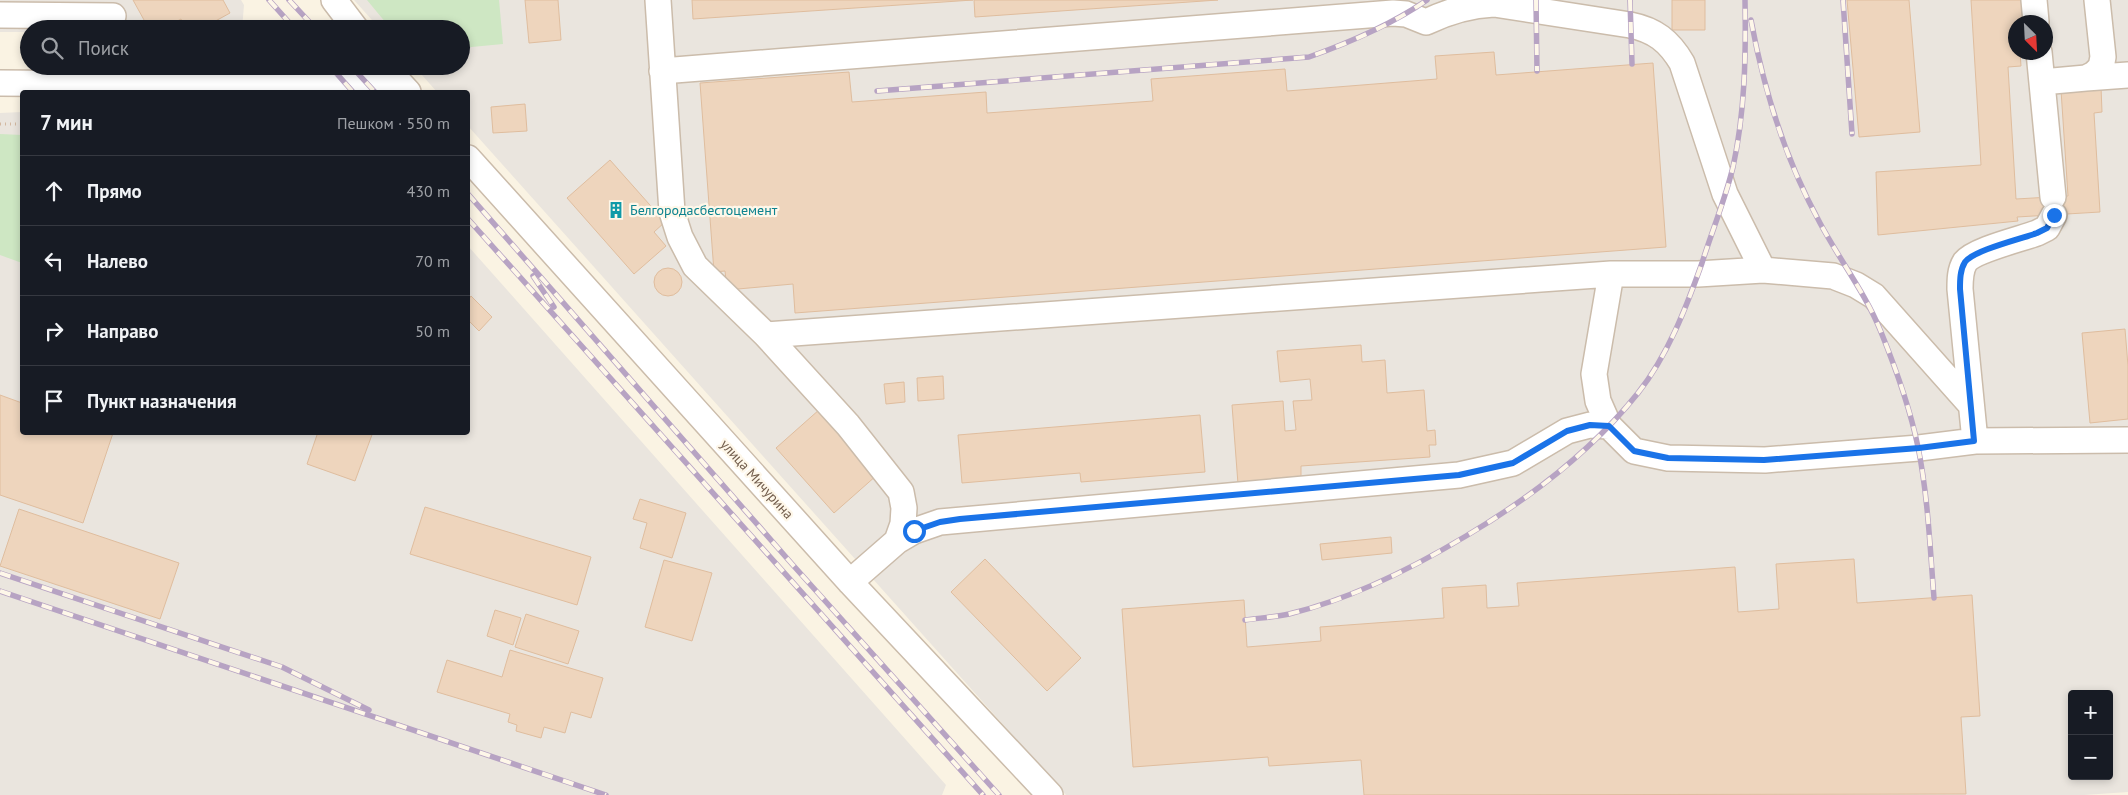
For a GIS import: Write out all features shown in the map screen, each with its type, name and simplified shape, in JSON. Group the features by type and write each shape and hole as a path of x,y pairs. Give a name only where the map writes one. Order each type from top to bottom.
{"street":[{"path":"334,0 349,20"},
{"path":"658,0 672,212 680,237 695,266 766,335 848,425 901,492 904,508 903,524 897,541"},
{"path":"2034,0 2035,15"},
{"path":"2086,78 2094,74 2101,67 2103,57 2097,0"},
{"path":"662,71 1393,13 1406,14 1426,22 1450,11 1474,5 1494,4 1643,27 1658,34 1673,47 1682,63 1725,194 1763,270"},
{"path":"0,15 117,15"},
{"path":"1974,441 1960,274 1965,263 1973,255 2047,228 2054,206 2040,60"},
{"path":"0,83 133,75 181,89 283,89 348,86 397,79"},
{"path":"2042,82 2128,75"},
{"name":"улица Мичурина","path":"470,160 850,582 1050,795"},
{"path":"766,335 1611,274 1698,274 1763,270 1833,276 1856,285 1874,296 1971,405"},
{"path":"1611,274 1594,374 1598,401 1609,426 1634,451 1668,458 1764,460 1919,448 1974,441 2128,440"},
{"path":"850,582 897,541 922,528 940,522 1459,475 1513,463 1567,431 1590,425 1609,426"}],"path":[{"path":"0,124 20,124"}],"shaded area":[{"path":"0,0 241,0 244,5 243,20 20,20 20,32 0,32"},
{"path":"354,0 2128,0 2128,792 2084,795 1066,795 470,128 470,90 435,90 422,75 470,75 470,20 372,20"},
{"path":"20,112 20,435 470,435 470,248 946,785 942,795 0,795 0,113"}],"green space":[{"path":"367,0 499,0 503,44 470,47 470,20 384,20"},
{"path":"0,134 20,135 20,262 0,255"}],"building":[{"path":"133,0 223,0 230,13 217,20 144,20"},
{"path":"525,0 558,0 561,40 529,43"},
{"path":"692,0 973,0 693,19"},
{"path":"974,0 1218,0 975,17"},
{"path":"1672,0 1705,0 1705,30 1672,30"},
{"path":"1847,0 1909,0 1920,132 1859,137"},
{"path":"1971,0 2023,0 2025,15 2008,15 2008,60 2021,60 2021,66 2008,67 2016,199 2068,196 2061,90 2101,87 2102,112 2094,113 2100,212 2017,217 2018,221 1878,235 1876,172 1981,165"},
{"path":"1494,52 1496,75 1653,63 1666,247 795,313 793,284 727,290 725,271 714,272 700,83 849,72 852,102 986,92 987,113 1153,101 1151,79 1285,69 1287,91 1437,79 1435,56"},
{"path":"525,104 527,131 493,133 491,107"},
{"name":"Белгородасбестоцемент","path":"610,160 665,222 654,232 666,246 634,274 567,198"},
{"path":"668,268 678,272 682,282 678,292 668,296 658,292 654,282 658,272"},
{"path":"471,296 492,317 479,331 470,322"},
{"path":"2125,329 2128,366 2128,419 2090,423 2082,333"},
{"path":"1361,345 1362,362 1385,360 1387,393 1424,390 1427,431 1435,430 1436,445 1429,445 1430,457 1301,466 1301,479 1238,484 1232,405 1283,401 1285,431 1296,430 1293,401 1312,400 1310,379 1280,382 1277,351"},
{"path":"943,376 944,399 918,401 917,378"},
{"path":"904,382 905,402 886,404 884,384"},
{"path":"0,395 20,402 20,435 112,435 83,523 0,495"},
{"path":"820,409 877,475 834,513 776,448"},
{"path":"1200,415 1205,472 1081,482 1080,473 962,483 958,435"},
{"path":"317,435 372,435 355,481 307,464"},
{"path":"640,499 686,513 672,558 640,548 647,523 633,519"},
{"path":"425,507 591,557 577,605 410,554"},
{"path":"19,509 179,563 160,619 0,566"},
{"path":"1391,537 1392,553 1322,560 1320,544"},
{"path":"985,559 1081,658 1047,691 951,592"},
{"path":"1854,559 1857,603 1972,595 1980,716 1961,717 1966,794 1364,795 1361,760 1269,766 1268,757 1133,767 1122,609 1244,600 1247,647 1321,641 1320,627 1444,618 1442,588 1486,585 1487,608 1519,606 1517,583 1735,567 1738,612 1779,609 1776,564"},
{"path":"664,560 712,573 692,641 645,627"},
{"path":"495,610 521,618 513,645 487,636"},
{"path":"526,614 579,631 568,664 515,647"},
{"path":"510,650 603,678 591,718 571,712 565,733 544,727 541,738 516,731 517,725 508,722 510,714 437,692 447,660 502,677"}],"railway":[{"path":"269,0 287,20"},
{"path":"289,0 308,20"},
{"path":"877,91 1309,57 1370,32 1427,0"},
{"path":"1536,0 1537,71"},
{"path":"1630,0 1632,64"},
{"path":"1245,620 1289,614 1335,600 1380,582 1445,548 1536,490 1600,435 1638,393 1658,363 1683,314 1730,179 1737,146 1742,105 1745,63 1745,0"},
{"path":"1843,0 1852,134"},
{"path":"1751,20 1769,99 1796,174 1820,223 1875,318 1907,403 1915,432 1924,484 1934,598"},
{"path":"338,75 351,90"},
{"path":"359,75 373,90"},
{"path":"470,196 792,564 999,795"},
{"path":"470,221 983,795"},
{"path":"533,276 554,307"},
{"path":"0,573 282,667 369,710"},
{"path":"0,591 606,795"}],"place":[{"name":"Белгородасбестоцемент","path":"616,210"}],"route":[{"path":"914,531 940,522 960,519 1459,475 1513,463 1567,431 1590,425 1609,426 1634,451 1668,458 1764,460 1919,448 1974,441 1960,274 1965,263 1973,255 2037,233 2047,228 2052,222 2054,215"}]}
